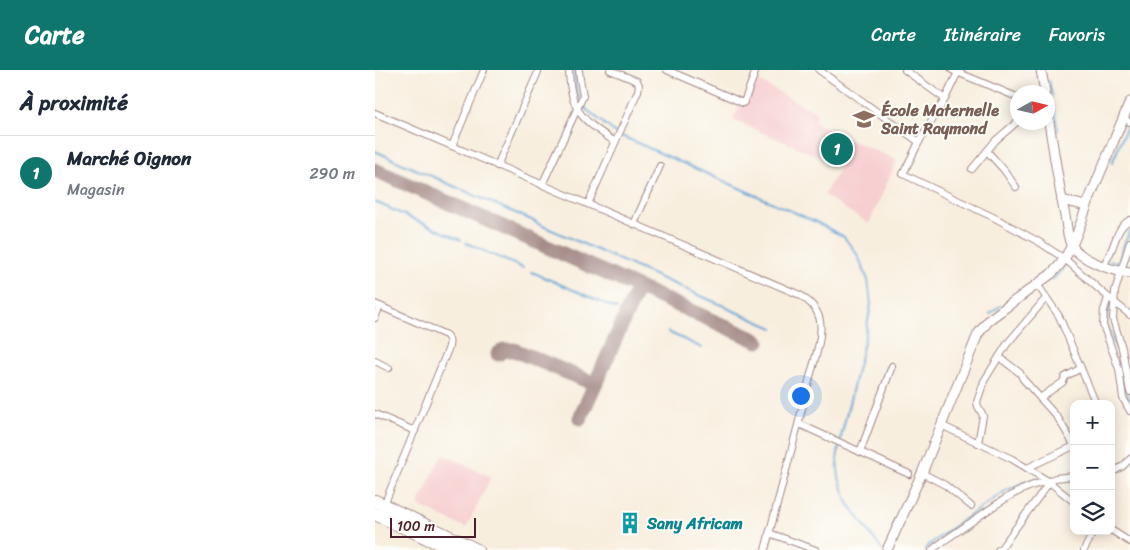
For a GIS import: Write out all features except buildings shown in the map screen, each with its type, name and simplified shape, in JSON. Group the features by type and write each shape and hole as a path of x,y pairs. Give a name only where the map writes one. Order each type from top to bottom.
{"highway":[{"path":"378,507 395,523"},
{"path":"378,507 477,550"},
{"path":"375,518 395,523 453,550"}],"street":[{"path":"452,146 483,70"},
{"path":"569,70 570,88 577,108 590,125 616,141"},
{"path":"542,185 583,96 579,70"},
{"path":"588,204 639,91 637,82 611,70"},
{"path":"667,70 743,103 756,70"},
{"path":"819,70 919,142"},
{"path":"905,70 945,99"},
{"path":"1041,70 1044,85"},
{"path":"1010,94 956,71 945,99 919,142 903,174 1023,232 1065,259 1130,315"},
{"path":"497,166 538,72"},
{"path":"887,550 922,473 981,329 1002,309 1057,269 1065,259 1072,246 1086,206 1127,120 1130,102"},
{"path":"375,114 800,295 810,302 820,319 820,336 799,424 765,550"},
{"path":"972,169 1010,127"},
{"path":"1050,130 1072,246 1085,257 1103,266 1121,271"},
{"path":"987,151 1016,187"},
{"path":"634,224 660,166"},
{"path":"1062,200 1086,206"},
{"path":"1103,266 1121,228 1130,220"},
{"path":"1130,242 1115,291 1105,306 1103,325 1119,369 1123,398 1130,411"},
{"path":"1037,284 1059,316 1094,400"},
{"path":"978,443 983,416 977,406 977,402 984,381 1007,344 1046,298"},
{"path":"1110,299 1130,392"},
{"path":"375,318 378,305 449,338 449,347 415,431 378,507"},
{"path":"999,357 1020,372 1023,379 1058,418 1073,445"},
{"path":"375,361 389,368"},
{"path":"859,452 892,366"},
{"path":"1040,398 1063,382 1065,377 1081,368"},
{"path":"375,414 415,431"},
{"path":"799,424 909,474"},
{"path":"941,425 1012,458 1048,481 1070,499"},
{"path":"1027,468 1070,448"},
{"path":"1115,471 1130,459"},
{"path":"922,473 945,485 971,506"},
{"path":"932,550 1010,495 1036,483 1070,476"},
{"path":"1002,549 1048,481"},
{"path":"769,533 816,550"},
{"path":"1115,533 1130,542"},
{"path":"1084,550 1092,535"}],"shaded area":[{"path":"759,81 817,113 814,122 897,160 869,224 824,195 841,166 733,120 741,103 754,90"},
{"path":"442,454 491,477 466,528 418,505"}],"waterway":[{"path":"575,70 575,85 580,99"},
{"path":"1049,81 1050,85"},
{"path":"583,103 586,109 617,134 816,222 844,237 857,254 868,280 871,304 864,342 840,441"},
{"path":"1055,115 1058,131"},
{"path":"1112,163 1128,124"},
{"path":"375,151 393,159"},
{"path":"394,160 441,180"},
{"path":"442,181 536,222"},
{"path":"375,202 422,223"},
{"path":"423,223 461,240"},
{"path":"536,223 658,277"},
{"path":"1118,269 1122,249 1130,231"},
{"path":"466,243 523,268"},
{"path":"1110,260 1119,264"},
{"path":"1053,279 1065,267"},
{"path":"532,272 617,309"},
{"path":"660,278 681,287"},
{"path":"683,288 726,307"},
{"path":"1111,300 1107,325 1121,360"},
{"path":"990,314 1000,306"},
{"path":"727,308 773,328"},
{"path":"668,332 702,348"},
{"path":"1126,387 1130,403"},
{"path":"839,446 837,460 839,478 848,503 882,550"},
{"path":"925,550 953,527 1007,490 1039,478"}],"taxiway":[{"path":"375,170 758,341"},
{"path":"580,418 638,288"},
{"path":"498,354 504,350 514,350 595,384"}],"place":[{"name":"École Maternelle Saint Raymond","path":"864,119"},
{"name":"Marché Oignon","path":"837,149"},
{"name":"Sany Africam","path":"630,523"}]}
